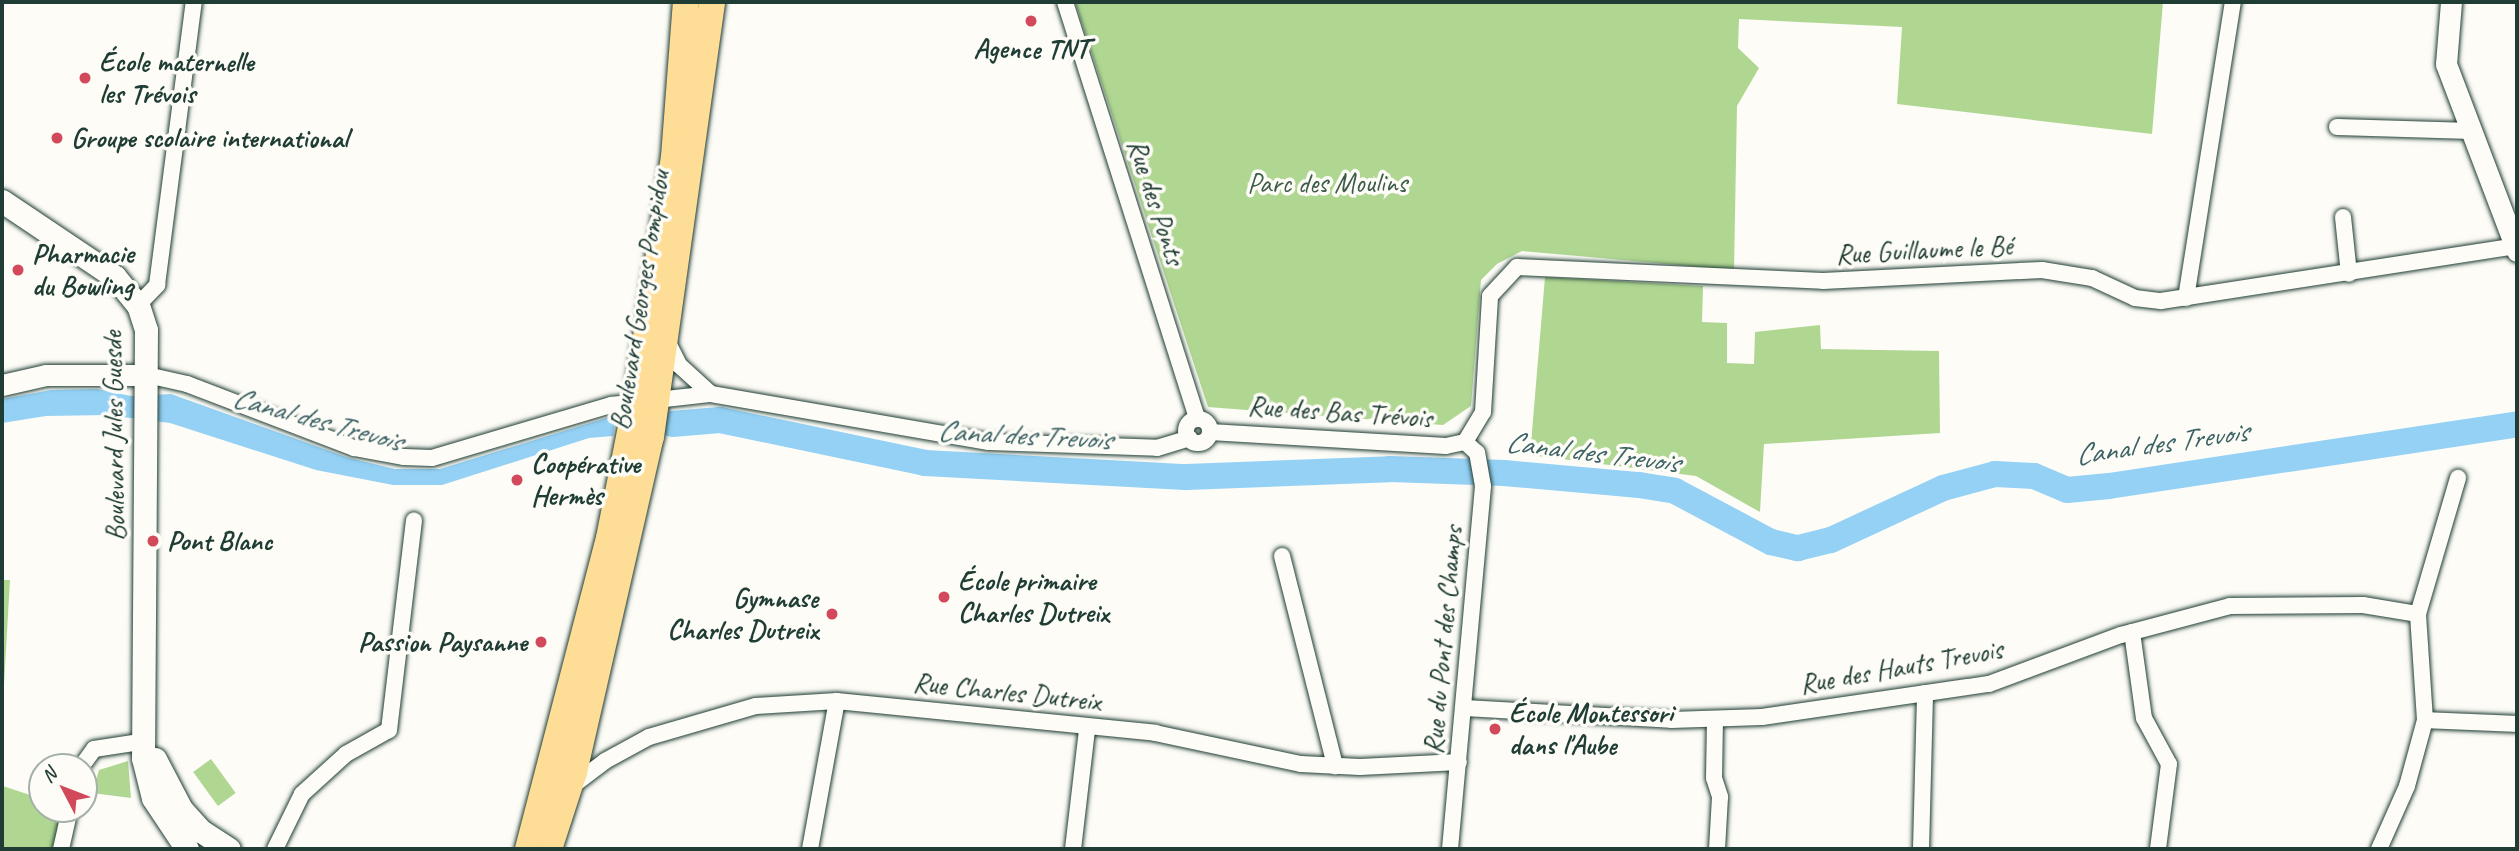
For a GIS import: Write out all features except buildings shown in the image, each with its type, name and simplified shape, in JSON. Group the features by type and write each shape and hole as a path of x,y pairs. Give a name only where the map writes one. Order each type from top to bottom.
{"main road":[{"name":"Boulevard Georges Pompidou","path":"549,849 568,790 612,617 647,401 674,157 686,2"},
{"name":"Boulevard Georges Pompidou","path":"528,849 609,538 647,401 667,341 712,2"},
{"name":"Boulevard Jules Guesde","path":"2,201 103,267 138,305 146,330 146,741 143,758 153,798 187,849"},
{"name":"Boulevard Jules Guesde","path":"146,741 177,804 219,848"}],"street":[{"path":"138,305 157,285 194,2"},
{"name":"Rue des Ponts","path":"1065,2 1198,419"},
{"path":"2186,298 2233,2"},
{"path":"2451,2 2446,64 2516,248"},
{"path":"2337,127 2472,131"},
{"path":"2343,217 2349,274"},
{"name":"Rue Guillaume le Bé","path":"1471,447 1483,412 1490,296 1517,267 1823,281 2042,270 2092,278 2135,298 2186,298 2516,248"},
{"path":"667,341 679,365 711,394"},
{"path":"2,385 46,374 148,384 187,384 354,448 404,457 432,458 598,408 711,394 989,442 1157,447 1189,438 1204,442 1210,432 1208,424 1198,419 1186,428 1189,438"},
{"name":"Rue des Bas Trévois","path":"1210,432 1471,447"},
{"name":"Rue du Pont des Champs","path":"1450,849 1465,708 1483,486 1471,447"},
{"path":"2379,849 2407,786 2425,720 2418,614 2458,478"},
{"path":"275,849 302,794 346,754 389,730 414,520"},
{"path":"1282,556 1335,766"},
{"name":"Rue des Hauts Trevois","path":"1465,708 1715,720 1989,684 2132,632 2230,606 2363,604 2418,614"},
{"path":"2132,632 2144,718 2169,764 2158,849"},
{"path":"1921,849 1925,693"},
{"path":"810,849 837,701"},
{"name":"Rue Charles Dutreix","path":"568,790 605,761 649,737 756,706 837,701 1087,729 1155,733 1254,755 1335,766 1459,762"},
{"path":"1715,720 1714,778 1720,797 1717,849"},
{"path":"2425,720 2517,724"},
{"path":"1073,849 1087,729"},
{"path":"91,753 94,749 146,741"},
{"path":"61,849 67,823"}],"green space":[{"name":"Parc des Moulins","path":"1075,2 2163,2 2152,134 1897,104 1902,27 1739,19 1738,48 1759,68 1737,106 1734,270 1522,251 1497,264 1481,280 1471,406 1443,425 1208,407"},
{"path":"1545,277 1703,286 1702,322 1727,323 1727,363 1754,364 1755,332 1820,325 1821,349 1939,351 1940,433 1764,444 1760,512 1696,476 1530,455"},
{"path":"2,580 10,580 2,719"},
{"path":"2,757 3,786 28,794 28,823 62,823 54,849 2,849"},
{"path":"211,759 236,793 218,806 193,772"},
{"path":"128,761 131,798 98,794 99,770"}],"water":[{"path":"97,389 131,396 171,394 349,458 395,469 440,469 616,415 613,436 589,438 442,485 393,485 316,470 170,423 107,415 46,416 2,423 2,399 51,390"}],"waterway":[{"name":"Canal des Trevois","path":"672,424 720,420 925,463 1186,477 1390,469 1504,473 1639,485 1675,491 1771,542 1798,548 1831,540 1943,488 1995,474 2034,476 2067,490 2109,486 2517,424"}],"place":[{"name":"Agence TNT","path":"1031,21"},
{"name":"École maternelle les Trévois","path":"85,78"},
{"name":"Groupe scolaire international","path":"57,138"},
{"name":"Pharmacie du Bowling","path":"18,270"},
{"name":"Coopérative Hermès","path":"517,480"},
{"name":"Pont Blanc","path":"153,541"},
{"name":"École primaire Charles Dutreix","path":"944,597"},
{"name":"Gymnase Charles Dutreix","path":"832,614"},
{"name":"Passion Paysanne","path":"541,642"},
{"name":"École Montessori dans l'Aube","path":"1495,729"}]}
